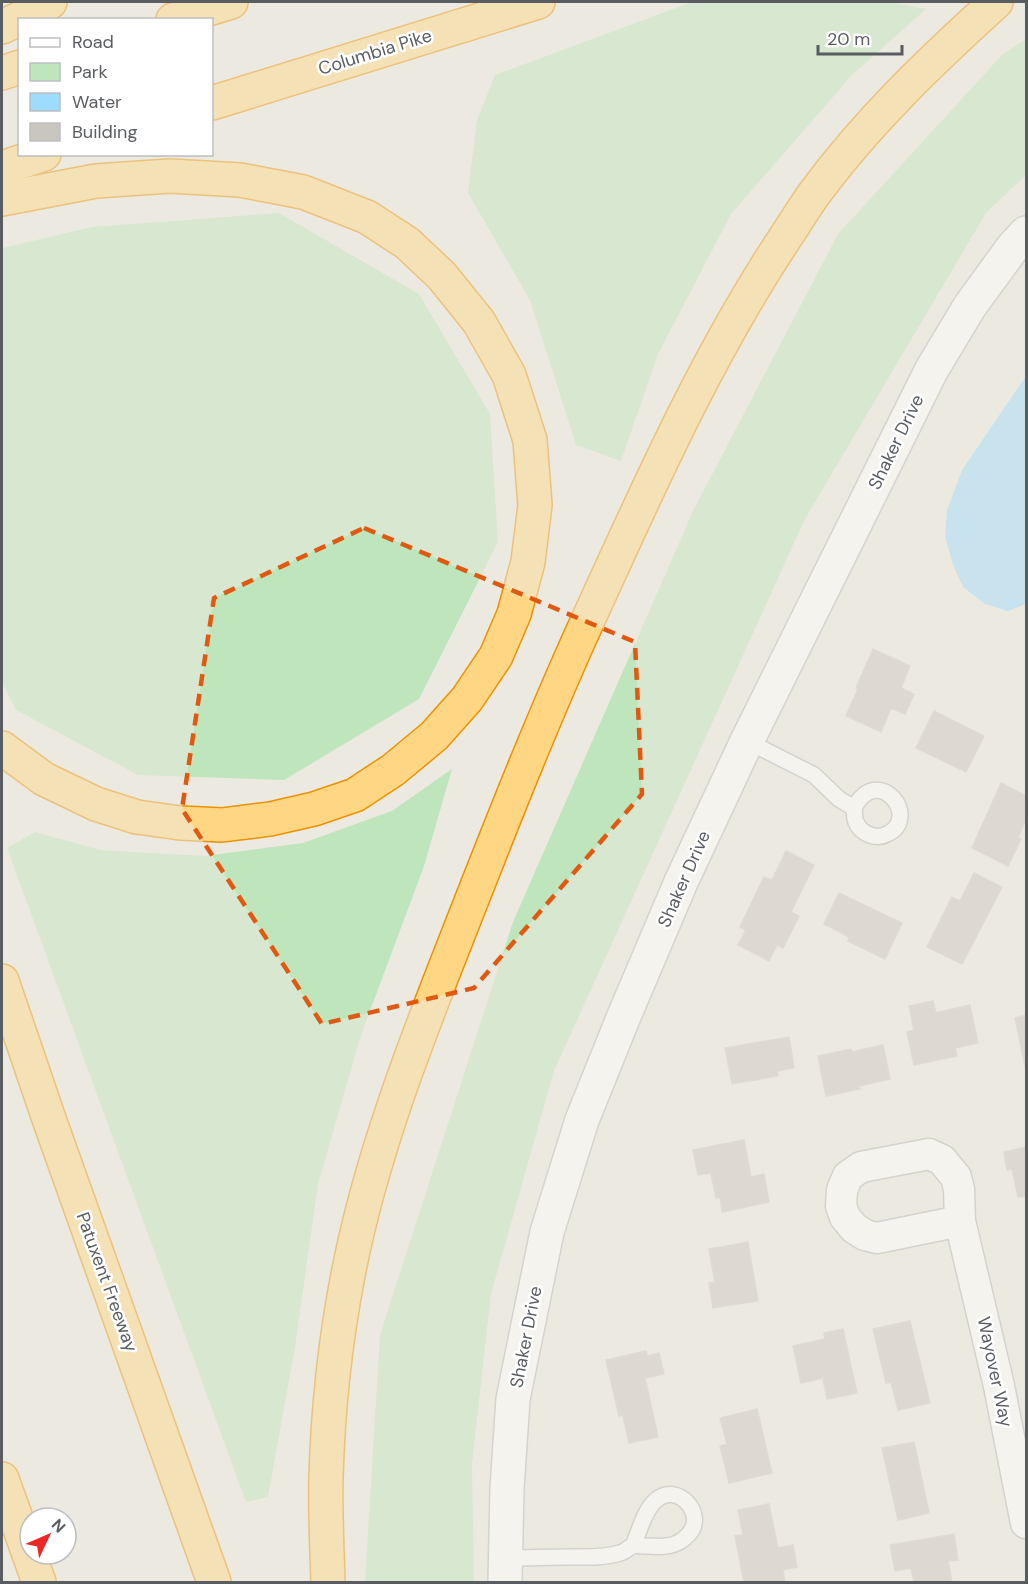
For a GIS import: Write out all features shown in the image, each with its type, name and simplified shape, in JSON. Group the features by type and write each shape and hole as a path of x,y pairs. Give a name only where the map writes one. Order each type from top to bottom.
{"highway":[{"path":"21,18 50,2"},
{"path":"179,18 231,2"},
{"name":"Columbia Pike","path":"213,103 538,2"},
{"path":"328,1582 326,1480 333,1369 348,1274 368,1188 433,999 510,802 579,638 649,486 720,344 765,268 814,194 870,125 931,61 996,2"},
{"path":"2,27 18,19"},
{"path":"2,73 18,68"},
{"path":"2,168 38,156"},
{"path":"2,199 96,181 170,176 193,177 240,180 303,192 367,217 407,243 433,267 480,322 509,375 530,440 535,505 528,562 514,614 496,656 467,699 434,736 393,770 355,795 270,819 222,825 180,823 137,817 96,804 44,780 2,748"},
{"name":"Patuxent Freeway","path":"2,981 214,1582"},
{"path":"2,1479 39,1582"}],"street":[{"name":"Shaker Drive","path":"505,1570 513,1400 547,1232 582,1120 681,882 747,741 932,369 970,306 1026,233"},
{"name":"Wayover Way","path":"960,1221 999,1386 1026,1523"}],"lane":[{"path":"747,741 814,775 839,799 854,808"},
{"path":"505,1570 600,1557 622,1552 633,1546"}],"highlighted area":[{"path":"364,528 635,642 642,794 474,988 322,1024 182,809 214,598"}],"green space":[{"path":"692,2 890,2 926,9 852,75 731,214 658,354 621,461 576,445 530,300 468,193 477,120 495,75"},
{"path":"1026,39 1026,175 986,213 805,519 554,1071 491,1294 472,1464 474,1582 365,1582 380,1335 513,922 694,509 838,234 1002,55"},
{"path":"279,213 419,294 490,414 498,542 419,699 284,780 138,775 16,710 2,682 2,248 92,227"},
{"path":"452,769 424,866 361,1035 318,1184 295,1347 268,1497 246,1502 7,848 35,832 100,850 205,856 303,843 392,811"}],"water":[{"path":"1026,376 1026,604 1008,611 985,604 963,587 953,565 945,536 947,510 962,470"}],"building":[{"path":"873,649 910,666 901,688 914,694 905,714 891,708 881,732 846,716"},
{"path":"934,711 984,736 966,772 916,748"},
{"path":"1001,783 1026,796 1026,819 1018,838 1021,839 1008,866 972,848"},
{"path":"786,851 814,865 791,912 799,916 783,948 777,945 769,961 738,945 746,930 740,927 764,877 772,880"},
{"path":"974,873 1002,887 962,964 927,947 952,897 960,901"},
{"path":"839,893 902,923 885,959 848,941 849,937 824,924"},
{"path":"933,1001 936,1013 970,1005 978,1043 955,1048 957,1056 914,1065 907,1032 914,1030 909,1006"},
{"path":"1026,1015 1026,1071 1015,1018"},
{"path":"789,1037 794,1068 777,1071 778,1076 732,1084 725,1048"},
{"path":"883,1045 890,1079 859,1086 860,1089 826,1096 818,1056"},
{"path":"744,1140 751,1177 764,1174 769,1202 722,1212 720,1197 716,1198 711,1173 698,1175 693,1150"},
{"path":"1026,1147 1026,1196 1018,1197 1012,1169 1007,1170 1004,1152"},
{"path":"748,1242 758,1301 713,1308 709,1283 715,1282 709,1249"},
{"path":"910,1321 930,1403 898,1410 891,1382 886,1383 873,1329"},
{"path":"843,1329 857,1393 827,1399 823,1378 801,1383 793,1346 825,1339 824,1333"},
{"path":"646,1351 647,1356 659,1353 664,1374 645,1378 658,1437 629,1443 623,1415 619,1416 606,1360"},
{"path":"757,1409 772,1473 729,1483 720,1446 727,1444 720,1418"},
{"path":"914,1442 929,1513 898,1520 882,1448"},
{"path":"769,1504 778,1548 793,1545 797,1567 783,1570 785,1582 744,1582 735,1536 743,1535 738,1510"},
{"path":"954,1534 958,1560 948,1561 952,1582 914,1582 911,1568 895,1571 890,1545"}]}
